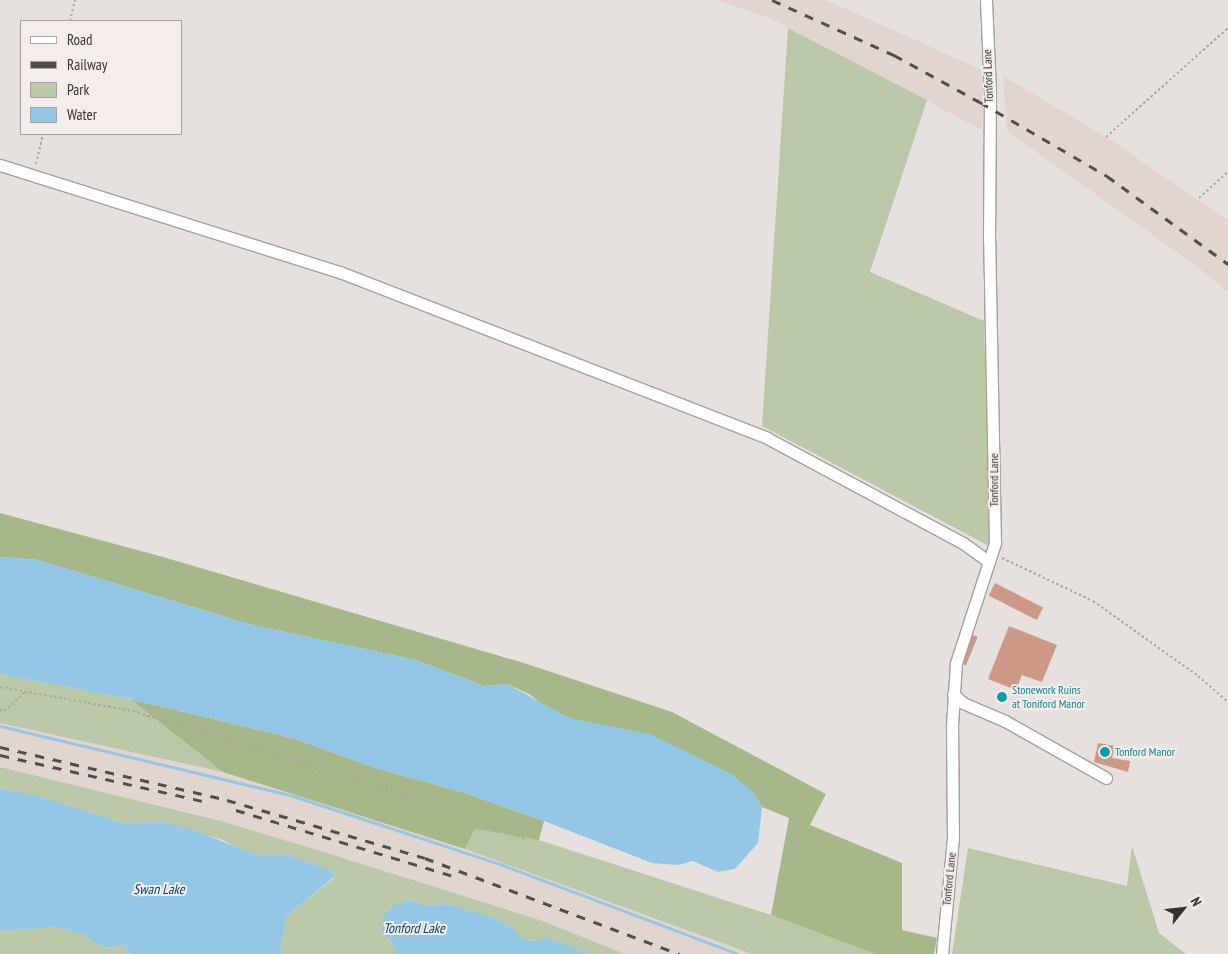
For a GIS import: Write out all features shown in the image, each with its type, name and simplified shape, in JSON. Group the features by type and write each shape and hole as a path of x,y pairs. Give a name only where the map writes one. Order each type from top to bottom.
{"street":[{"name":"Tonford Lane","path":"942,954 953,838 956,663 991,557 990,92 986,0"},
{"path":"0,165 340,272 767,438 991,557"},
{"path":"954,694 963,703 1005,720 1106,778"}],"path":[{"path":"70,20 75,0"},
{"path":"1106,137 1228,28"},
{"path":"33,176 43,135"},
{"path":"1198,198 1228,172"},
{"path":"991,557 1093,601 1198,676 1228,702"},
{"path":"0,687 133,711 238,745 296,760 319,771 343,774 526,840"},
{"path":"0,710 4,712 25,692"}],"shaded area":[{"path":"717,0 826,0 984,71 982,130 772,19"},
{"path":"1003,76 1106,137 1228,220 1228,292 1195,265 1007,131"},
{"path":"0,721 228,773 293,791 501,861 752,954 625,954 540,920 221,821 0,767"}],"green space":[{"path":"788,28 927,100 870,272 984,321 991,547 762,426"},
{"path":"0,513 163,557 524,663 672,712 826,794 810,825 902,863 902,930 937,938 934,954 875,954 771,915 789,818 762,807 752,791 550,710 529,694 507,684 484,686 416,660 252,625 38,560 0,557"},
{"path":"0,674 130,699 223,772 0,723"},
{"path":"130,699 296,739 372,767 462,792 544,821 539,840 475,829 465,849 223,772"},
{"path":"0,767 221,821 540,920 625,954 590,954 547,938 532,941 518,937 514,929 492,917 447,904 427,906 409,900 389,938 397,954 280,954 287,916 334,878 332,870 283,854 259,856 242,851 223,840 160,822 126,824 45,798 0,788"},
{"path":"475,829 539,840 771,915 875,954 752,954 465,849"},
{"path":"1132,846 1159,933 1186,954 952,954 968,848 1127,886"},
{"path":"57,927 85,935 105,948 124,945 130,954 0,954 0,931"}],"water":[{"path":"0,557 38,560 252,625 416,660 484,686 507,684 569,718 650,734 731,774 752,791 762,807 758,843 735,869 718,872 693,861 678,865 652,863 544,821 462,792 372,767 296,739 130,699 0,674"},
{"name":"Swan Lake","path":"0,788 45,798 126,824 160,822 191,829 259,856 283,854 332,870 334,877 287,916 280,954 130,954 124,945 105,948 85,935 57,927 0,931"},
{"name":"Tonford Lake","path":"409,900 427,906 447,904 492,917 514,929 519,937 532,941 547,938 590,954 397,954 389,938 382,933 383,917 393,906"}],"building":[{"path":"995,583 1043,608 1037,620 989,595"},
{"path":"1009,626 1057,645 1042,682 1022,675 1016,690 988,679"},
{"path":"973,635 978,637 966,666 961,664"},
{"name":"Tonford Manor","path":"1098,743 1115,746 1112,758 1130,761 1128,772 1094,762"}],"waterway":[{"path":"0,726 293,796 500,864 738,954"}],"railway":[{"path":"772,0 894,55 980,102 1107,176 1228,264"},
{"path":"0,747 227,800 425,858 679,954"},
{"path":"0,755 202,801"},
{"path":"236,810 456,877"}],"place":[{"name":"Stonework Ruins at Toniford Manor","path":"1002,697"},
{"name":"Tonford Manor","path":"1105,752"}]}
